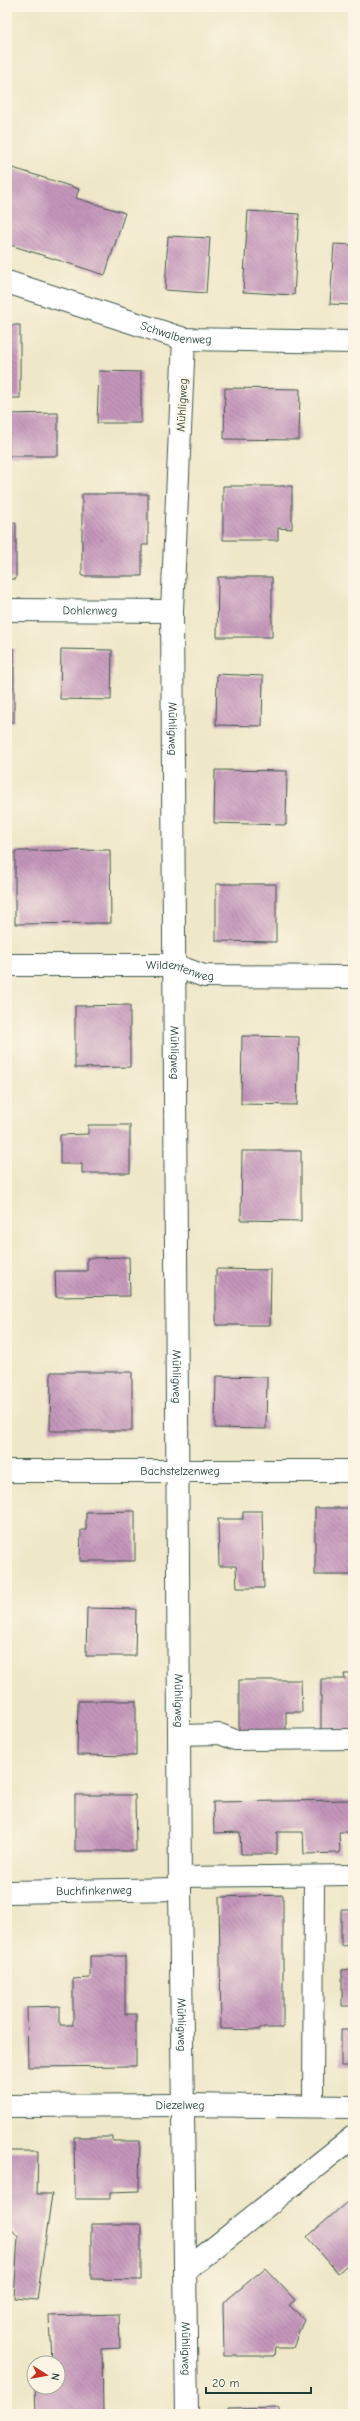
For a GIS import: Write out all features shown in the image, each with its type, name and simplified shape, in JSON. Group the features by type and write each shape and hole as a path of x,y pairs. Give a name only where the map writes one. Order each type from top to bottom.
{"street":[{"name":"Schwalbenweg","path":"7,282 184,339 353,342"},
{"name":"Mühligweg","path":"184,339 172,611 180,1883 187,2414"},
{"name":"Dohlenweg","path":"7,610 172,611"},
{"name":"Wildentenweg","path":"7,965 174,964 204,976 353,977"},
{"name":"Bachstelzenweg","path":"7,1471 353,1471"},
{"name":"Buchfinkenweg","path":"7,1892 180,1883"},
{"name":"Diezelweg","path":"7,2106 182,2105 353,2107"},
{"path":"185,2270 353,2137"}],"lane":[{"path":"179,1735 220,1734 235,1740 353,1739"},
{"path":"180,1883 353,1875"},
{"path":"313,2107 314,1876"}],"building":[{"path":"10,167 79,189 76,198 125,213 105,275 7,244 7,177"},
{"path":"248,211 299,214 294,295 243,292"},
{"path":"168,236 210,238 206,293 165,290"},
{"path":"334,244 353,245 353,305 330,304"},
{"path":"7,325 20,325 20,398 7,398"},
{"path":"99,371 141,372 141,423 97,423"},
{"path":"225,388 300,389 299,440 224,439"},
{"path":"58,413 58,456 9,456 8,414"},
{"path":"223,486 292,486 292,529 278,528 278,540 223,540"},
{"path":"82,494 148,494 148,545 142,545 142,576 82,576"},
{"path":"7,523 16,523 16,579 7,579"},
{"path":"218,577 272,577 272,637 217,637"},
{"path":"7,649 14,649 14,722 7,722"},
{"path":"61,649 112,650 111,700 60,699"},
{"path":"217,674 263,676 262,726 216,725"},
{"path":"215,770 287,771 286,825 214,823"},
{"path":"110,850 111,923 15,924 15,851"},
{"path":"216,884 276,884 276,942 216,941"},
{"path":"130,1005 130,1067 75,1068 75,1006"},
{"path":"242,1036 299,1037 297,1105 241,1104"},
{"path":"88,1125 130,1125 130,1173 82,1173 82,1164 60,1164 60,1135 88,1134"},
{"path":"242,1151 301,1151 301,1221 241,1220"},
{"path":"129,1257 130,1296 56,1297 55,1271 87,1271 87,1258"},
{"path":"216,1269 271,1270 270,1325 216,1325"},
{"path":"51,1372 132,1372 132,1431 50,1431"},
{"path":"216,1376 267,1377 266,1429 215,1428"},
{"path":"315,1508 353,1508 353,1575 315,1575"},
{"path":"135,1511 135,1561 80,1561 81,1530 86,1530 86,1512"},
{"path":"243,1511 262,1511 264,1588 237,1588 236,1566 219,1566 218,1519 243,1519"},
{"path":"87,1608 136,1609 135,1656 86,1656"},
{"path":"344,1674 353,1674 353,1732 321,1732 321,1679 345,1679"},
{"path":"239,1680 301,1680 302,1712 286,1712 286,1732 239,1733"},
{"path":"78,1701 136,1701 136,1756 77,1755"},
{"path":"75,1795 135,1795 136,1851 75,1851"},
{"path":"353,1800 353,1832 339,1832 340,1853 304,1854 303,1832 277,1832 277,1854 241,1854 240,1832 214,1833 213,1802"},
{"path":"283,1895 283,2028 260,2028 260,2030 221,2029 219,1897"},
{"path":"341,1910 353,1910 353,1945 341,1946"},
{"path":"90,1956 125,1956 125,2014 136,2014 136,2066 28,2067 27,2007 60,2006 60,2025 73,2025 73,1979 90,1978"},
{"path":"353,1969 353,2006 342,2006 342,1970"},
{"path":"341,2030 353,2030 353,2066 341,2066"},
{"path":"74,2137 113,2137 113,2141 140,2141 139,2191 110,2192 110,2199 75,2199"},
{"path":"7,2151 38,2151 37,2194 52,2194 37,2300 14,2298 18,2237 7,2223"},
{"path":"347,2202 353,2209 353,2260 338,2273 307,2237"},
{"path":"91,2224 141,2224 141,2280 91,2279"},
{"path":"265,2268 295,2300 289,2305 304,2319 293,2348 275,2348 274,2356 224,2356 223,2303"},
{"path":"119,2314 120,2348 102,2349 103,2414 36,2414 35,2395 66,2395 66,2355 51,2355 49,2316"},
{"path":"279,2408 279,2414 228,2414 228,2409"}]}
